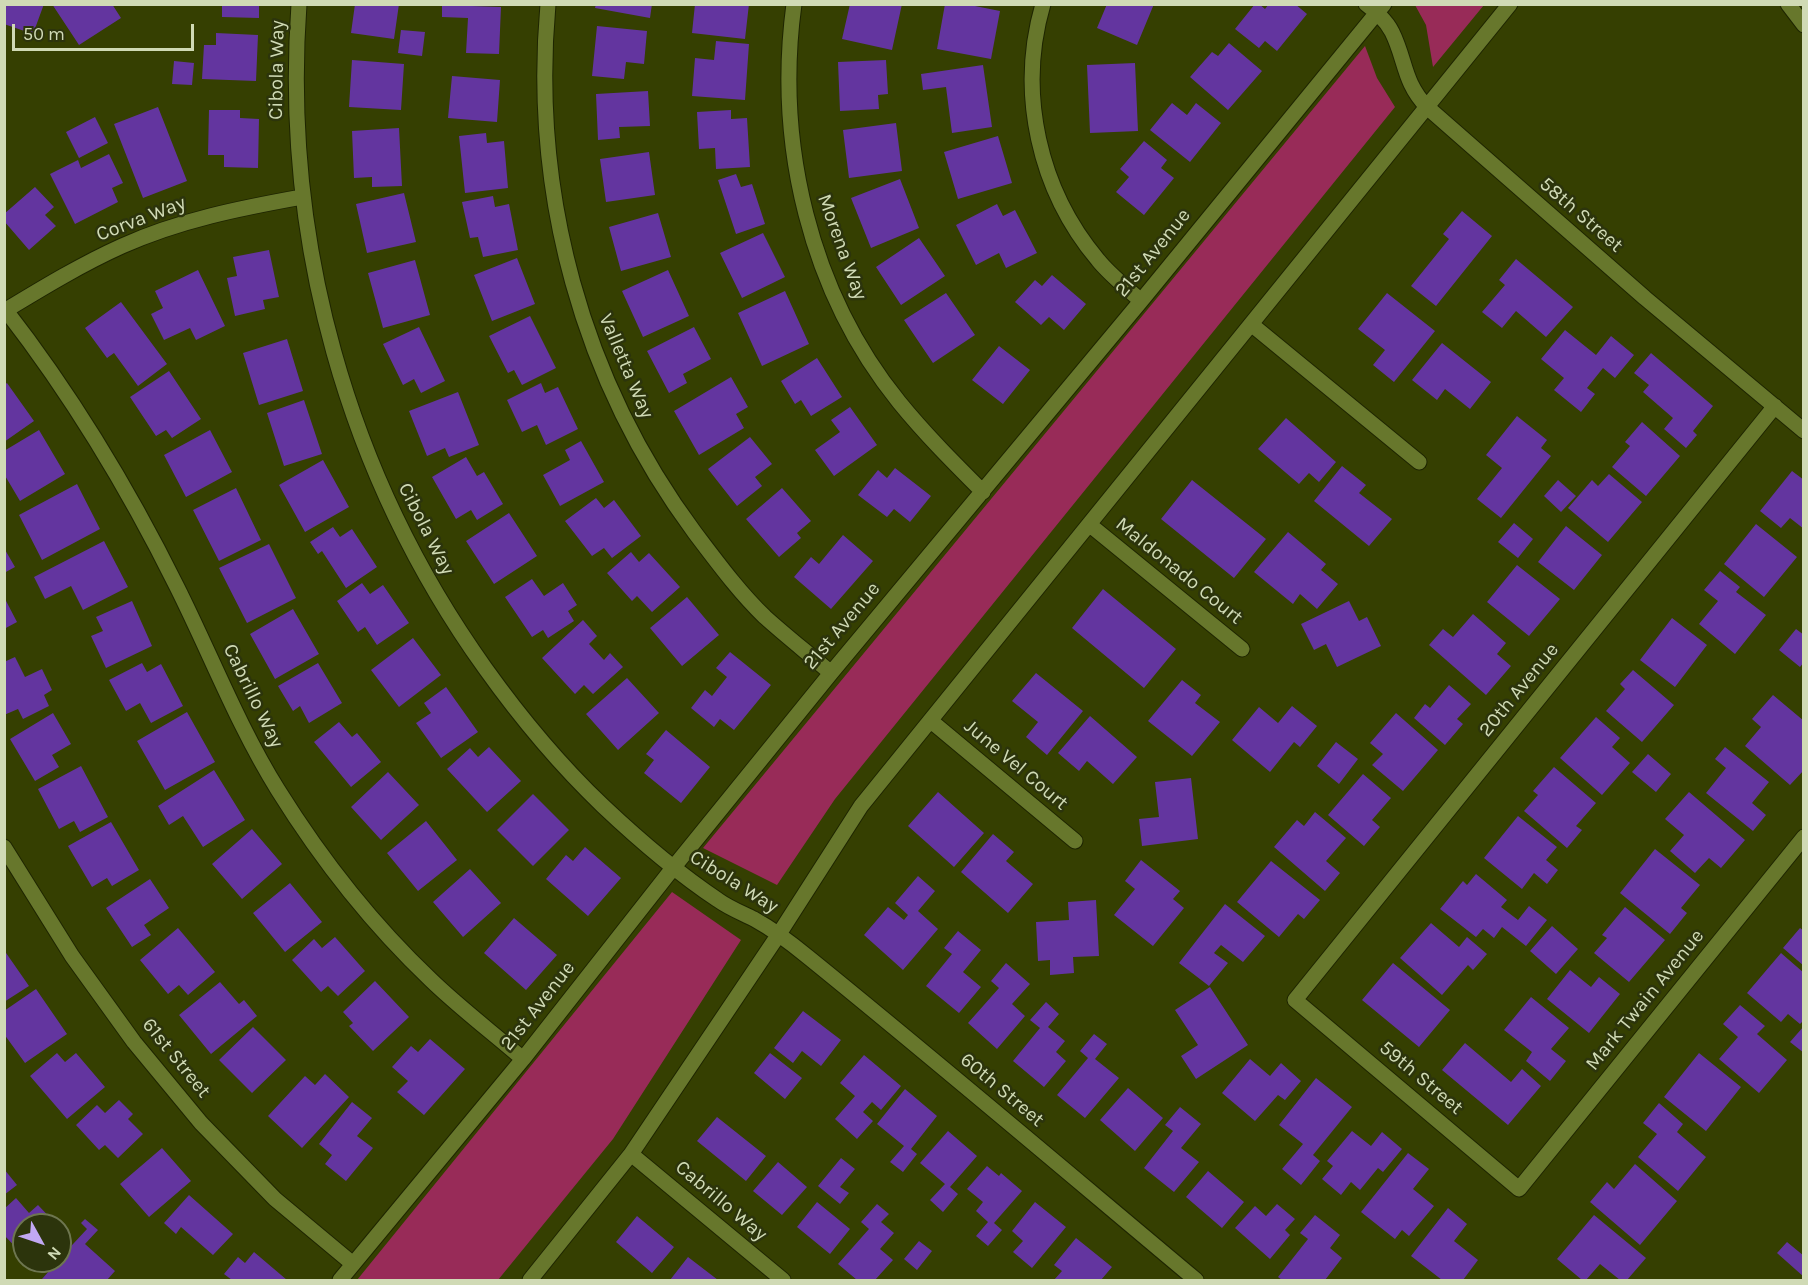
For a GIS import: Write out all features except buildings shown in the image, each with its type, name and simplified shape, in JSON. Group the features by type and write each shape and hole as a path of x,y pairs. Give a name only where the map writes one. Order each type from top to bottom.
{"street":[{"name":"Cibola Way","path":"299,4 296,45 297,132 302,197 321,306 334,357 356,424 382,489 421,568 457,629 508,700 553,754 602,805 673,868 724,904 779,934"},
{"name":"Valletta Way","path":"548,4 544,44 544,111 550,178 565,257 588,334 608,384 637,444 671,501 719,566 764,616 831,673"},
{"name":"Morena Way","path":"794,4 789,40 788,73 791,141 801,195 819,257 840,308 871,363 898,401 927,435 983,492"},
{"path":"1043,4 1032,57 1032,91 1035,124 1043,161 1057,197 1073,226 1098,261 1141,301"},
{"path":"530,1281 631,1154 779,934 861,806 1510,4"},
{"path":"1788,4 1803,25"},
{"name":"21st Avenue","path":"340,1281 523,1059 673,868 831,673 1141,301 1376,7"},
{"name":"58th Street","path":"1376,7 1391,30 1411,87 1427,107 1645,298 1803,431"},
{"name":"Corva Way","path":"5,309 72,270 123,246 175,226 229,211 302,197"},
{"name":"Cabrillo Way","path":"5,309 85,424 133,504 177,586 244,731 304,830 343,884 386,934 432,981 523,1059"},
{"path":"1251,324 1419,462"},
{"name":"20th Avenue","path":"1295,1000 1775,406"},
{"name":"Maldonado Court","path":"1090,525 1242,649"},
{"name":"June Vel Court","path":"931,721 1075,841"},
{"name":"Mark Twain Avenue","path":"1519,1189 1803,837"},
{"name":"61st Street","path":"4,847 72,956 141,1051 201,1123 275,1199 353,1264"},
{"name":"60th Street","path":"779,934 978,1096 1196,1281"},
{"name":"59th Street","path":"1295,1000 1519,1189"},
{"name":"Cabrillo Way","path":"631,1154 783,1281"}],"shaded area":[{"path":"1415,5 1484,5 1433,67 1426,25"},
{"path":"1365,46 1377,78 1395,107 835,799 777,885 703,848"},
{"path":"672,892 741,940 613,1139 498,1280 357,1280"}]}
